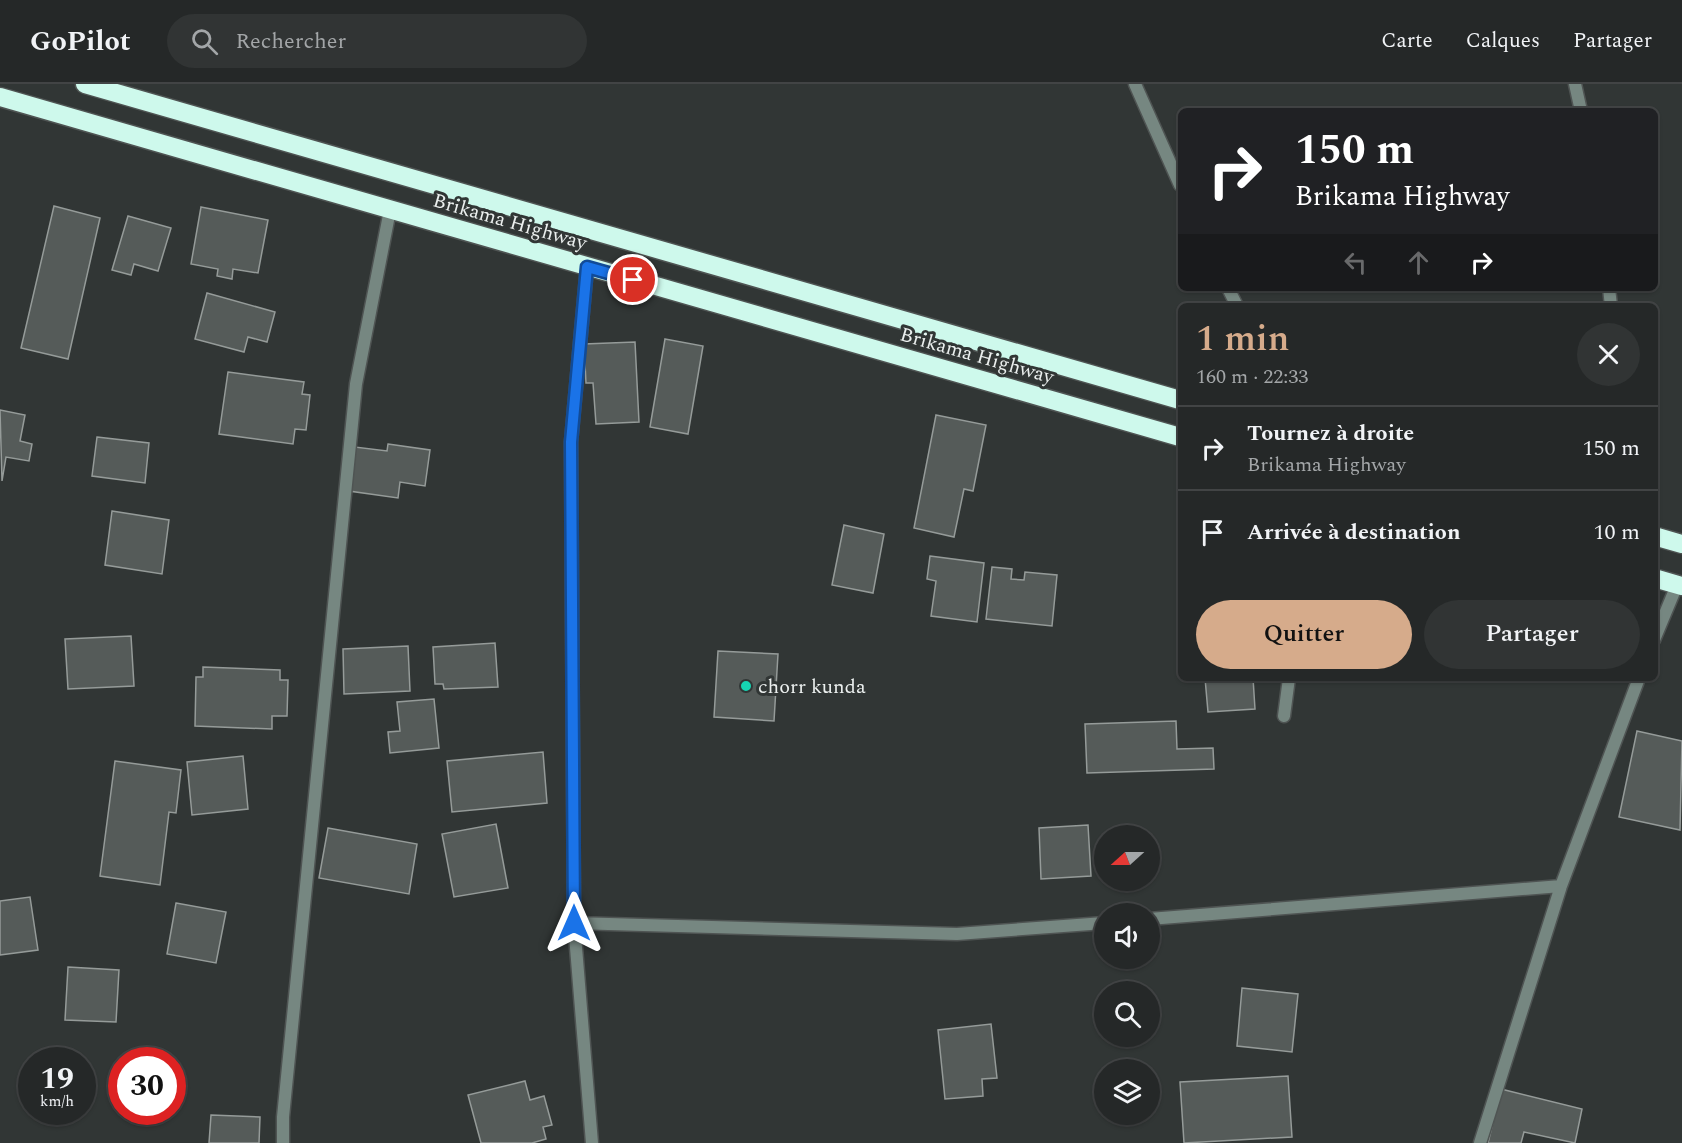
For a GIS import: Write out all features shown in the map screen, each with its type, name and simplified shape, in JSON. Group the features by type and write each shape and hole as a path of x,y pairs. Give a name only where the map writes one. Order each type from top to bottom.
{"highway":[{"name":"Brikama Highway","path":"85,84 1178,399"},
{"name":"Brikama Highway","path":"0,97 1178,436"},
{"path":"1658,537 1682,544"},
{"path":"1658,579 1680,586"}],"street":[{"path":"1135,84 1178,180"},
{"path":"1575,84 1580,108"},
{"path":"283,1143 283,1118 356,384 390,210"},
{"path":"587,267 571,442 574,923 592,1143"},
{"path":"1658,632 1680,586"},
{"path":"1284,716 1289,681"},
{"path":"1480,1143 1561,886 1638,681"},
{"path":"1160,918 1561,886"},
{"path":"574,923 957,934 1094,924"}],"building":[{"path":"54,206 100,218 68,359 21,348"},
{"path":"201,207 268,220 258,273 233,269 232,279 217,276 218,269 191,264"},
{"path":"128,216 171,228 158,271 134,264 131,275 112,270"},
{"path":"207,293 275,312 267,342 248,337 244,352 195,339"},
{"path":"665,339 703,346 688,434 650,427"},
{"path":"635,342 639,422 596,424 593,383 586,383 584,344"},
{"path":"228,372 304,382 302,394 310,395 306,430 295,429 293,444 219,434"},
{"path":"0,410 25,415 20,441 32,444 29,461 6,457 2,481"},
{"path":"936,415 986,425 973,491 964,489 954,537 914,528"},
{"path":"97,437 149,443 145,483 92,476"},
{"path":"388,444 430,450 425,486 400,482 398,498 349,491 355,447 387,451"},
{"path":"112,511 169,520 162,574 105,565"},
{"path":"844,525 884,534 873,593 832,585"},
{"path":"930,556 984,563 977,622 931,616 936,581 927,579"},
{"path":"992,567 1012,569 1011,579 1024,580 1025,572 1057,575 1052,626 986,619"},
{"path":"131,636 134,686 68,689 65,639"},
{"path":"495,643 498,687 444,689 443,684 435,684 433,647"},
{"path":"408,646 410,691 344,694 343,649"},
{"name":"chorr kunda","path":"718,651 778,654 774,721 714,717"},
{"path":"203,667 280,670 280,680 288,680 287,716 272,716 272,729 195,726 196,677 203,677"},
{"path":"1205,681 1253,681 1255,709 1208,712"},
{"path":"434,699 439,748 390,753 388,732 400,731 397,702"},
{"path":"1176,721 1177,749 1213,748 1214,769 1087,773 1085,724"},
{"path":"1637,731 1682,741 1680,830 1619,817"},
{"path":"543,752 547,803 452,812 447,761"},
{"path":"243,756 248,809 192,815 187,762"},
{"path":"115,761 181,770 176,813 169,812 160,885 100,876"},
{"path":"496,824 508,888 454,897 442,834"},
{"path":"1088,825 1091,876 1041,879 1039,828"},
{"path":"328,828 417,844 409,894 319,878"},
{"path":"30,897 38,950 0,955 0,901"},
{"path":"176,903 226,912 216,963 167,954"},
{"path":"68,967 119,970 116,1022 65,1020"},
{"path":"1242,988 1298,994 1292,1052 1237,1046"},
{"path":"991,1024 997,1078 982,1079 983,1096 945,1099 938,1030"},
{"path":"1288,1076 1292,1137 1184,1143 1180,1082"},
{"path":"525,1081 530,1100 544,1096 552,1125 543,1127 546,1139 532,1143 481,1143 468,1095"},
{"path":"1501,1089 1582,1109 1575,1143 1524,1132 1521,1143 1488,1143"},
{"path":"211,1115 260,1117 259,1143 209,1143"}],"place":[{"name":"chorr kunda","path":"746,686"}],"route":[{"path":"574,923 571,442 587,267 633,280"}]}
